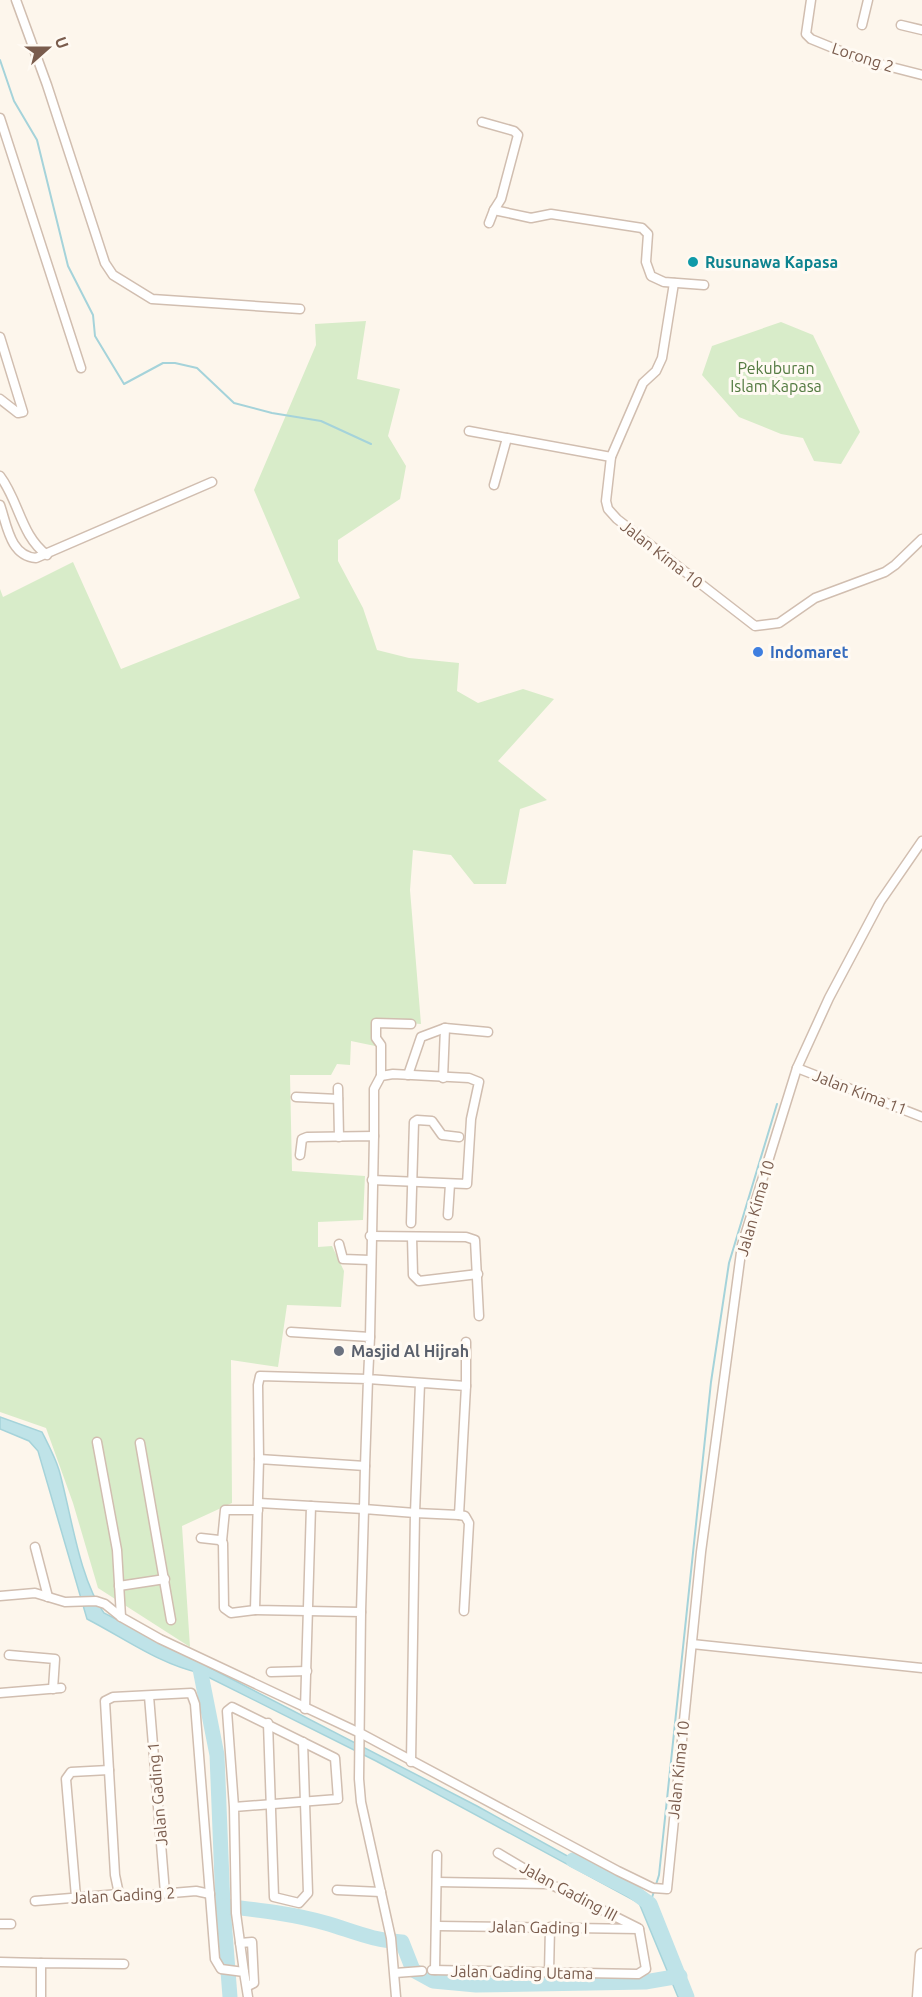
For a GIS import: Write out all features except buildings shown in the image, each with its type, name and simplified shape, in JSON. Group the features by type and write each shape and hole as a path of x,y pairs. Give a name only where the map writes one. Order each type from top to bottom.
{"main road":[{"path":"920,1994 922,1955"}],"street":[{"path":"16,0 47,85 105,263 113,275 152,298 300,309"},
{"name":"Lorong 2","path":"811,0 806,34 811,39 860,59 922,75"},
{"path":"862,25 868,0"},
{"path":"901,25 922,30"},
{"path":"0,118 81,368"},
{"path":"482,122 514,130 518,135 501,199 489,223"},
{"path":"494,210 531,218 551,214 642,228 648,234 647,268 651,276 657,281 674,284 704,285"},
{"name":"Jalan Kima 10","path":"674,284 662,358 656,371 643,383 611,457 606,501 608,509 755,626 779,623 815,598 885,572 922,539"},
{"path":"0,337 23,412 18,413 0,399"},
{"path":"469,431 611,457"},
{"path":"494,485 507,438"},
{"path":"0,476 11,491 29,537 47,555"},
{"path":"0,505 16,550 26,557 47,555 212,482"},
{"name":"Jalan Kima 10","path":"411,1762 657,1889 668,1887 671,1837 701,1552 742,1245 798,1068 829,998 880,902 922,841"},
{"path":"396,1997 391,1942 361,1802 361,1612 370,1337 374,1089 381,1076 381,1045 376,1038 376,1023 411,1024"},
{"path":"408,1075 421,1037 445,1028 488,1032"},
{"path":"443,1078 445,1028"},
{"name":"Jalan Kima 11","path":"798,1068 922,1117"},
{"path":"372,1180 463,1185 468,1182 471,1119 480,1085 477,1080 469,1078 381,1076"},
{"path":"338,1089 339,1137"},
{"path":"296,1097 338,1099"},
{"path":"411,1223 415,1121 432,1121 442,1136 459,1137"},
{"path":"300,1155 303,1137 374,1137"},
{"path":"448,1215 450,1184"},
{"path":"370,1236 471,1238 476,1244 479,1316"},
{"path":"412,1237 413,1275 419,1281 478,1274"},
{"path":"339,1244 343,1259 370,1260"},
{"path":"291,1332 370,1337"},
{"path":"459,1515 466,1342"},
{"path":"255,1610 259,1459 258,1384 260,1376 368,1379 466,1386"},
{"path":"0,1596 35,1593 65,1602 96,1601 121,1617 411,1762 415,1513 420,1383"},
{"path":"97,1442 117,1550 121,1617"},
{"path":"140,1443 171,1620"},
{"path":"259,1459 365,1466"},
{"path":"361,1612 308,1609 231,1613 224,1608 222,1541 225,1510 311,1506 465,1516 469,1523 464,1611"},
{"path":"305,1709 311,1506"},
{"path":"201,1539 222,1541"},
{"path":"35,1547 48,1597"},
{"path":"119,1586 165,1579"},
{"path":"692,1644 922,1668"},
{"path":"0,1693 57,1688 56,1659 9,1655"},
{"path":"271,1672 307,1671"},
{"path":"119,1894 105,1701 113,1697 186,1691 194,1697 215,1959 221,1970 241,1972"},
{"name":"Jalan Gading 1","path":"149,1695 165,1893"},
{"path":"234,1807 338,1799 335,1758 232,1707 227,1712 234,1807 236,1913 241,1972 248,1986 248,1997"},
{"path":"268,1723 274,1897 299,1904 308,1893 303,1742"},
{"path":"76,1897 66,1779 71,1772 109,1770"},
{"name":"Jalan Gading III","path":"498,1853 550,1884 639,1929"},
{"name":"Jalan Gading Utama","path":"437,1855 438,1926 434,1970 642,1973 646,1969 646,1961 639,1929"},
{"path":"437,1882 550,1884"},
{"path":"337,1890 381,1892"},
{"name":"Jalan Gading 2","path":"35,1900 119,1894 124,1897 196,1891 210,1894"},
{"path":"0,1924 11,1924"},
{"name":"Jalan Gading I","path":"438,1926 639,1929"},
{"path":"549,1973 550,1927"},
{"path":"240,1943 252,1942 254,1983 248,1986"},
{"path":"0,1962 124,1964"},
{"path":"41,1964 41,1997"},
{"path":"395,1973 422,1971"}],"green space":[{"path":"366,321 357,379 400,389 388,436 406,466 400,499 338,540 338,561 363,608 377,650 409,658 459,663 457,691 478,703 523,689 554,699 498,761 547,800 520,809 506,884 474,884 451,855 413,850 410,890 421,1024 378,1021 380,1047 351,1041 350,1065 337,1064 331,1075 290,1075 292,1171 365,1176 363,1220 318,1222 318,1247 332,1246 344,1271 341,1307 287,1305 278,1367 231,1360 232,1503 182,1526 190,1647 98,1588 73,1503 46,1428 0,1412 0,589 3,597 73,562 121,669 300,598 254,490 316,345 315,324"},
{"name":"Pekuburan Islam Kapasa","path":"781,322 813,335 860,432 841,464 814,461 803,438 781,434 739,417 702,375 712,346"}],"water":[{"path":"0,1417 42,1432 59,1470 88,1582 104,1613 477,1806 647,1900 689,1997 678,1997 639,1903 376,1761 200,1673 156,1657 87,1619 38,1451 29,1441 0,1429"}],"waterway":[{"path":"0,60 14,101 37,140 68,266 93,315 95,336 124,384 163,363 197,368 234,403 272,413 321,421 371,444"},
{"path":"650,1904 659,1875 711,1382 729,1263 777,1104"},
{"path":"200,1669 217,1755 223,1906 230,1997"},
{"path":"573,1860 631,1890 650,1904 687,1997"},
{"path":"223,1906 303,1918 374,1938 402,1942 413,1970 433,1981 476,1985 645,1982 680,1976"}],"place":[{"name":"Rusunawa Kapasa","path":"693,262"},
{"name":"Indomaret","path":"758,652"},
{"name":"Masjid Al Hijrah","path":"339,1351"}]}
